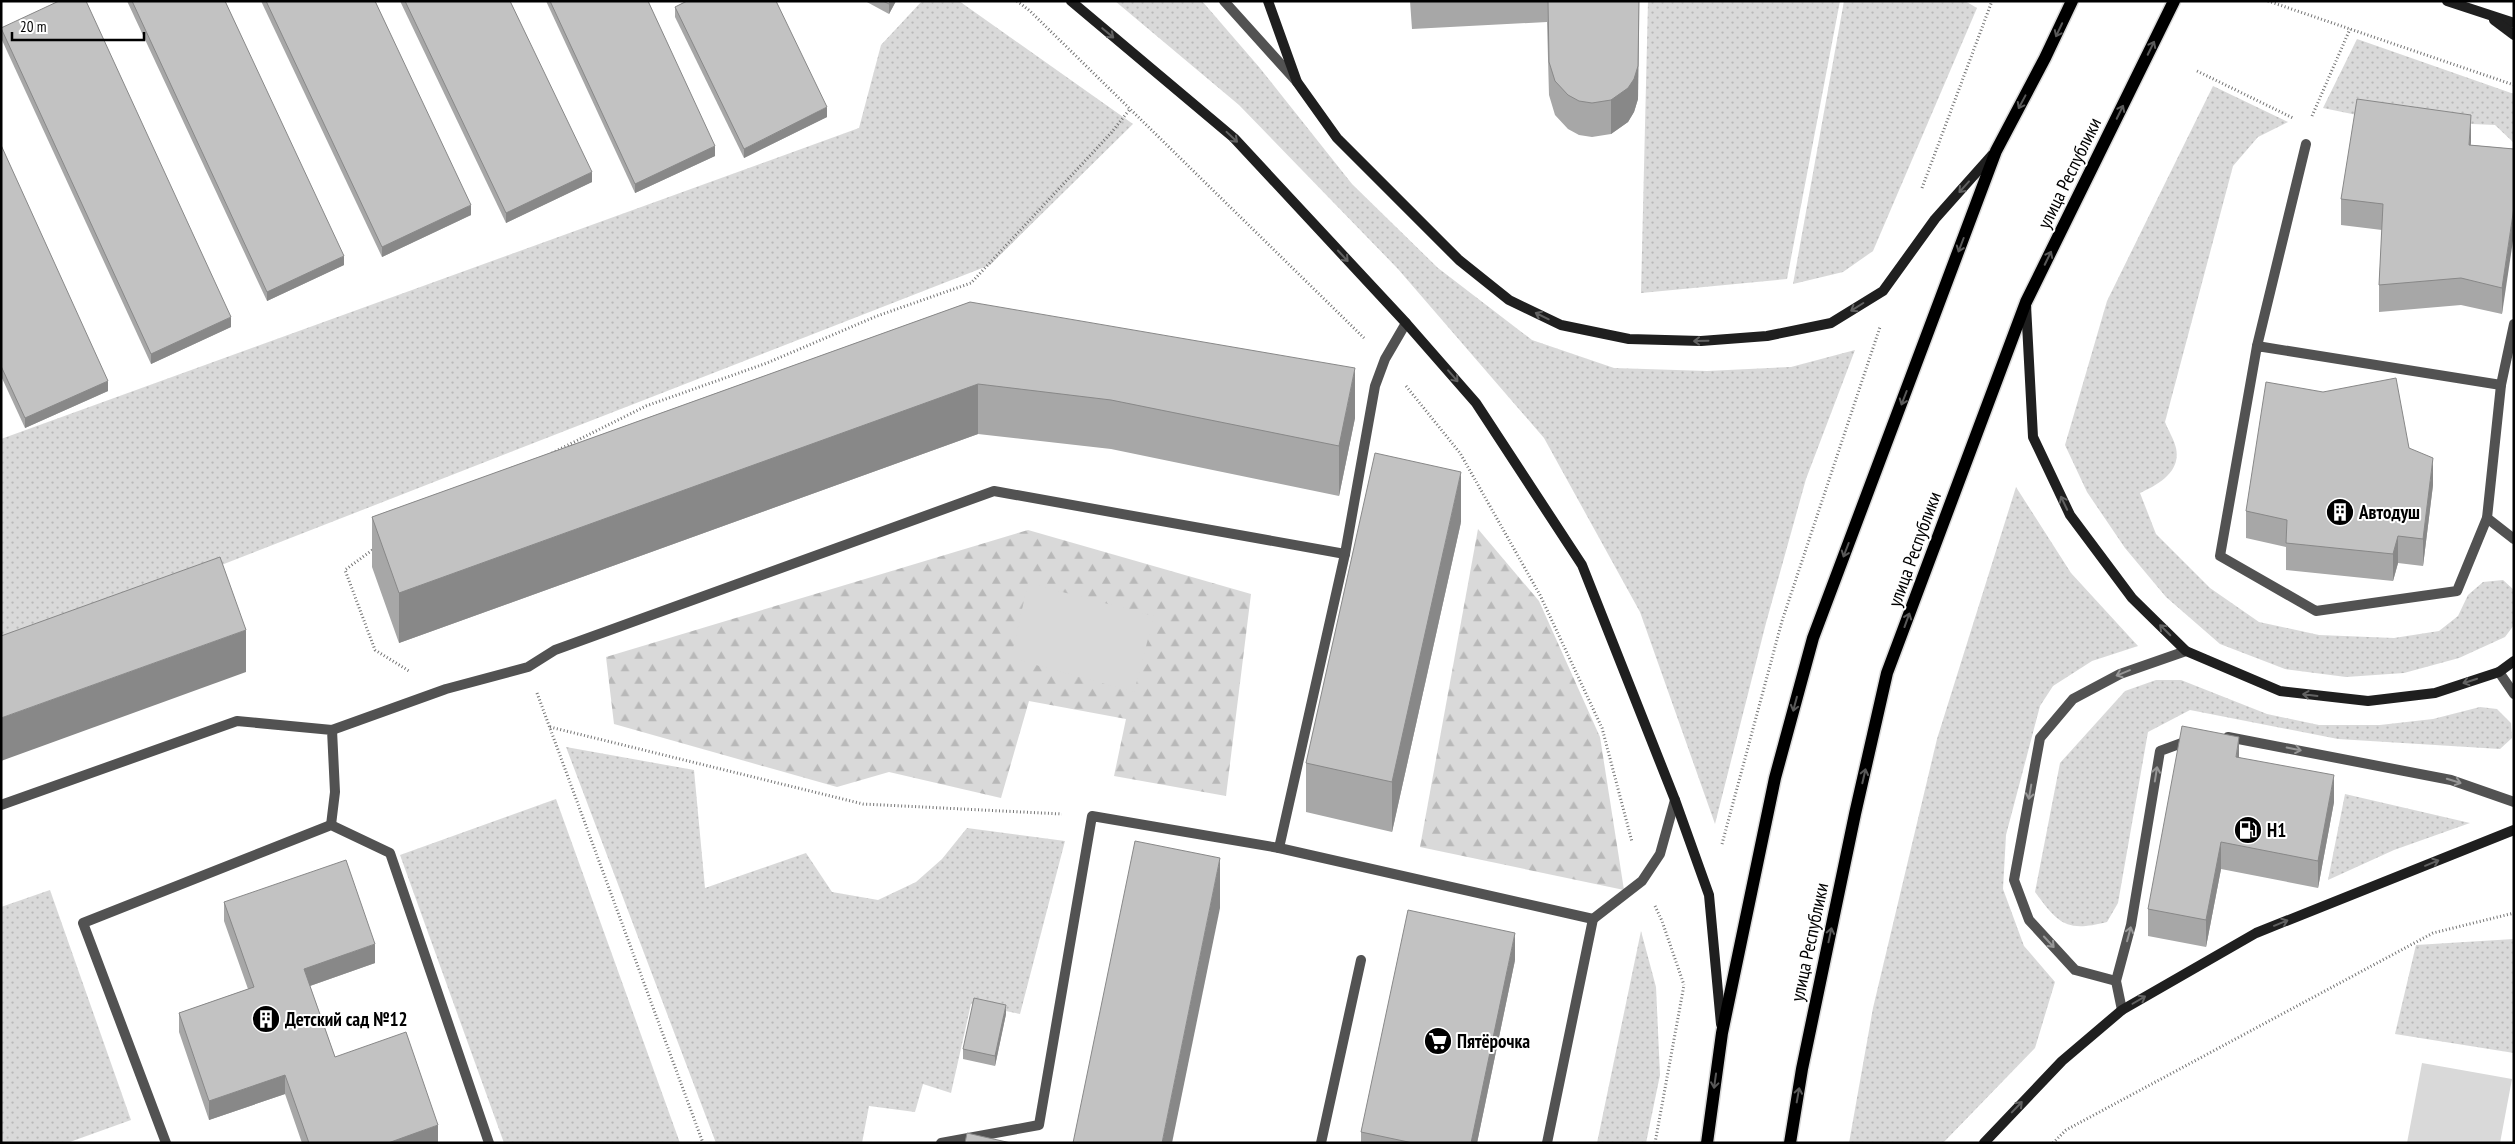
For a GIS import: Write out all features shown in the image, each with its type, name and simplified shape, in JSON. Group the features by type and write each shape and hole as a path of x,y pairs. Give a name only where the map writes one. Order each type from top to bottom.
{"main road":[{"path":"1071,1 1234,138 1406,323 1476,403 1582,565 1675,800 1709,895 1722,1033"},
{"path":"1268,1 1297,82 1337,138 1386,190 1458,260 1509,300 1561,325 1629,339 1720,340 1767,336 1831,324 1883,291 1935,219 1996,151"},
{"path":"1707,1143 1722,1033 1775,778 1813,638 1996,151 2045,58 2072,1"},
{"name":"улица Республики","path":"1790,1143 1851,834 1887,673 2026,302 2174,1"},
{"path":"2447,1 2514,23"},
{"path":"2487,15 2514,35"},
{"path":"2026,302 2033,437 2070,514 2132,598 2186,651 2280,691 2368,701 2435,693 2499,672 2514,662"},
{"path":"1984,1143 2062,1061 2122,1010 2256,933 2514,830"}],"lane":[{"path":"1224,1 1297,82"},
{"path":"2306,144 2257,346 2220,556 2316,611 2457,591 2487,518 2501,385 2514,324"},
{"path":"1279,848 1345,554 1375,386 1386,359 1406,323"},
{"path":"2257,346 2501,385"},
{"path":"1,805 237,721 332,730 446,689 528,667 555,650 994,491 1345,554"},
{"path":"2487,518 2514,539"},
{"path":"2116,981 2075,970 2029,920 2014,880 2040,738 2073,700 2120,674 2186,651"},
{"path":"2499,672 2514,694"},
{"path":"330,824 335,792 332,730"},
{"path":"2217,735 2451,780 2514,802"},
{"path":"2122,1010 2116,981 2131,925 2160,752 2200,736"},
{"path":"1547,1143 1593,919 1642,881 1660,854 1675,800"},
{"path":"941,1143 1039,1125 1092,816 1279,848 1593,919"},
{"path":"166,1143 83,923 330,824 390,853 489,1143"},
{"path":"1321,1143 1361,960"}],"path":[{"path":"1017,1 1030,11 1386,359 1460,453 1540,595 1602,728 1642,881 1662,921 1684,986"},
{"path":"1980,30 1992,1"},
{"path":"2268,1 2514,85"},
{"path":"2308,125 2350,29"},
{"path":"2197,71 2300,121"},
{"path":"546,456 646,406 767,363 877,316 971,283 1130,109"},
{"path":"376,548 344,570 375,650 411,672 446,689"},
{"path":"528,667 702,1143"},
{"path":"550,727 863,804 1092,816"},
{"path":"2053,1143 2066,1130 2433,933 2514,913"}],"green space":[{"path":"922,1 959,1 1133,124 990,265 1,651 1,439 859,128 881,45"},
{"path":"1115,1 1202,1 1259,67 1352,184 1438,268 1532,340 1614,368 1707,371 1791,367 1855,350 1806,479 1766,623 1715,824 1640,612 1544,438 1398,269 1239,105"},
{"path":"1648,1 1840,1 1787,279 1641,293"},
{"path":"1844,1 1965,1 1977,8 1873,251 1843,272 1793,284"},
{"path":"2357,39 2514,94 2514,143 2495,125 2381,120 2323,108"},
{"path":"2213,86 2288,122 2258,137 2233,166 2165,422 2176,448 2175,464 2161,481 2140,493 2156,534 2210,588 2259,622 2319,635 2394,638 2439,631 2458,616 2468,595 2483,582 2503,580 2514,590 2514,625 2505,637 2459,658 2404,673 2346,677 2285,669 2220,644 2166,597 2125,548 2087,492 2065,445 2107,301"},
{"path":"2016,487 2071,573 2138,646 2092,661 2053,686 2040,706 2006,835 2003,889 2024,946 2055,982 2035,1048 1943,1143 1849,1143 1873,1008 1937,739"},
{"path":"1478,529 1539,601 1600,737 1624,890 1420,847"},
{"path":"1028,530 1251,594 1226,796 1114,776 1126,719 1029,701 1001,798 889,772 837,787 614,724 606,657"},
{"path":"1028,583 1154,616 1134,692 1011,658"},
{"path":"2156,680 2181,680 2267,714 2319,725 2380,725 2433,719 2480,707 2497,709 2511,723 2512,738 2500,749 2338,739 2190,710 2148,732 2118,903 2107,922 2073,926 2058,919 2035,892 2060,763 2125,691"},
{"path":"566,747 694,770 705,888 806,853 832,892 878,900 916,882 942,859 967,828 1065,841 1020,1014 971,1004 951,1093 923,1084 915,1112 869,1106 862,1143 716,1143"},
{"path":"2345,794 2470,823 2394,850 2328,880"},
{"path":"556,799 680,1143 504,1143 400,855"},
{"path":"50,890 131,1120 67,1143 1,1143 1,907"},
{"path":"1641,931 1656,987 1660,1075 1646,1143 1597,1143"},
{"path":"2514,939 2514,1053 2395,1034 2416,945"},
{"path":"2422,1063 2512,1079 2500,1143 2407,1143"}],"building":[{"path":"59,1 86,1 231,317 151,354 1,28"},
{"path":"132,1 225,1 344,256 267,292"},
{"path":"266,1 375,1 471,205 382,247"},
{"path":"405,1 510,1 592,172 506,213"},
{"path":"550,1 648,1 715,146 635,184"},
{"path":"687,1 776,1 827,107 744,149 675,7"},
{"path":"1548,1 1639,1 1638,66 1634,79 1628,88 1611,100 1592,103 1579,101 1568,95 1555,81 1549,62"},
{"path":"2357,99 2471,115 2469,145 2514,149 2514,207 2502,288 2461,278 2379,285 2383,204 2341,199"},
{"path":"1,145 108,381 25,418 1,366"},
{"path":"970,302 1355,368 1339,446 1111,400 978,384 399,593 372,517"},
{"name":"Автодуш","path":"2396,378 2409,448 2433,458 2423,539 2398,536 2393,554 2286,543 2287,520 2246,511 2266,382 2323,392"},
{"path":"1375,453 1461,472 1392,782 1306,763"},
{"path":"220,557 246,630 1,718 1,636"},
{"name":"Н1","path":"2182,726 2239,737 2236,757 2334,775 2318,861 2221,842 2206,920 2148,909"},
{"path":"1135,841 1220,858 1162,1143 1073,1143"},
{"name":"Детский сад №12","path":"346,860 375,944 304,969 335,1057 406,1032 438,1125 388,1143 309,1143 285,1075 209,1101 179,1013 254,987 224,902"},
{"path":"1408,910 1515,933 1471,1143 1413,1143 1361,1132"},
{"path":"974,998 1006,1005 995,1056 963,1049"},
{"path":"967,1133 1011,1143 965,1143"}],"place":[{"name":"Автодуш","path":"2340,512"},
{"name":"Н1","path":"2248,830"},
{"name":"Детский сад №12","path":"266,1019"},
{"name":"Пятёрочка","path":"1438,1041"}]}
